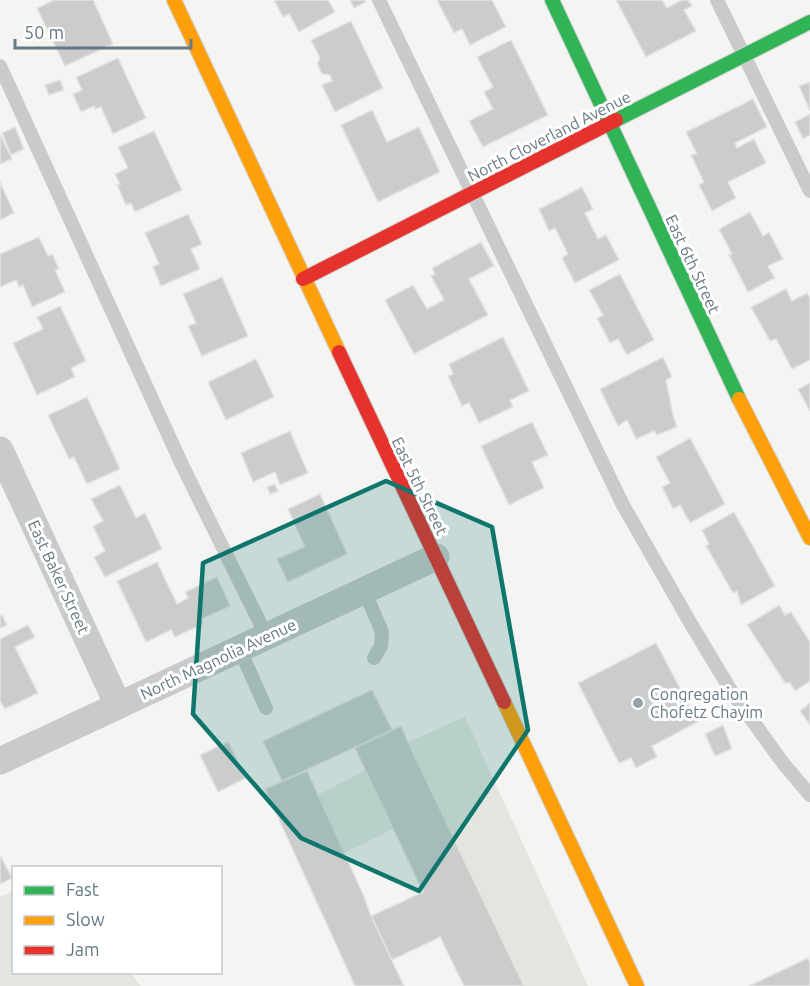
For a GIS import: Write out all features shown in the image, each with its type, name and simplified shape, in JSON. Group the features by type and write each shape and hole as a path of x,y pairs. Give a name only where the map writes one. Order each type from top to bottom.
{"street":[{"name":"East 5th Street","path":"174,0 303,279 637,986"},
{"name":"East 6th Street","path":"552,0 725,371 810,538"},
{"name":"North Cloverland Avenue","path":"303,279 810,22"},
{"name":"East Baker Street","path":"0,450 118,705"},
{"name":"North Magnolia Avenue","path":"0,761 436,557"}],"lane":[{"path":"379,0 623,505 734,694 783,763 810,795"},
{"path":"717,0 810,191"},
{"path":"0,66 183,466 266,635"},
{"path":"364,590 382,632 381,646 374,658"},
{"path":"239,648 266,708"}],"highlighted area":[{"path":"386,481 492,527 528,730 419,891 301,838 193,714 203,563"}],"shaded area":[{"path":"465,717 588,986 524,986 408,742"},
{"path":"366,770 393,829 344,853 318,795"},
{"path":"12,891 12,974 131,974 141,986 0,986 0,897"}],"building":[{"path":"54,0 93,0 113,44 65,66 37,8"},
{"path":"274,0 328,0 335,12 299,32 289,14 283,17"},
{"path":"350,0 365,0 366,2 354,8"},
{"path":"437,0 492,0 506,27 470,45 462,29 454,33"},
{"path":"616,0 662,0 667,8 682,0 688,0 692,6 684,10 696,31 646,57"},
{"path":"351,21 383,88 335,112 322,85 332,81 330,75 322,74 317,63 320,58 311,40"},
{"path":"511,40 548,115 483,147 469,121 493,109 484,92 493,87 477,57"},
{"path":"118,58 146,118 113,134 101,107 95,109 94,106 81,112 73,94 82,90 76,77"},
{"path":"60,80 64,90 49,95 45,85"},
{"path":"810,82 810,111 799,86"},
{"path":"753,99 767,127 735,143 737,148 754,139 766,163 728,182 736,198 712,211 699,185 704,182 691,155 697,154 686,132"},
{"path":"372,110 387,142 419,127 440,172 378,202 341,125"},
{"path":"810,114 810,135 803,139 795,122"},
{"path":"15,127 24,149 11,155 2,133"},
{"path":"154,131 182,190 135,212 131,203 126,205 117,185 120,184 115,174 128,168 118,147"},
{"path":"0,134 12,159 0,164"},
{"path":"0,182 14,213 0,220"},
{"path":"582,187 593,209 585,213 598,239 606,235 619,260 575,283 562,258 568,254 555,228 549,231 539,209"},
{"path":"750,212 763,236 769,232 783,259 768,266 775,278 748,292 719,229"},
{"path":"188,214 202,244 191,249 200,269 161,286 153,267 159,264 145,233"},
{"path":"39,237 48,256 52,254 59,269 55,270 65,292 32,307 23,285 19,287 16,280 0,287 0,254"},
{"path":"481,242 494,266 469,279 488,315 414,354 385,300 413,285 427,309 444,300 431,276 435,274 432,268"},
{"path":"620,274 654,340 627,355 618,339 610,343 597,318 603,315 589,290"},
{"path":"222,277 248,336 202,356 188,326 196,323 183,294"},
{"path":"786,289 792,301 807,293 810,298 810,360 792,369 776,339 770,341 751,307"},
{"path":"60,306 86,361 71,368 75,377 37,395 13,343 43,329 37,317"},
{"path":"503,337 529,391 510,400 513,407 479,423 469,403 462,406 448,376 453,374 449,364"},
{"path":"663,357 672,377 666,380 677,427 657,435 654,431 636,439 627,420 618,426 600,389"},
{"path":"256,359 274,397 226,420 208,382"},
{"path":"810,383 810,411 798,389"},
{"path":"87,397 120,469 87,484 74,457 69,459 48,415"},
{"path":"532,422 548,455 532,462 544,488 509,505 481,446"},
{"path":"290,431 308,473 280,485 275,472 253,482 241,453"},
{"path":"690,438 725,504 690,523 680,505 673,509 662,487 670,483 656,457"},
{"path":"275,484 278,491 270,494 267,487"},
{"path":"120,485 136,518 145,513 162,549 105,577 94,557 105,551 93,526 103,521 91,499"},
{"path":"320,494 347,554 288,582 277,559 305,547 288,509"},
{"path":"734,512 775,586 741,605 737,591 733,593 706,546 709,544 702,530"},
{"path":"157,562 177,604 188,598 185,592 217,577 230,606 201,619 203,624 175,637 171,630 146,642 117,581"},
{"path":"779,605 785,615 791,612 810,642 810,681 795,691 790,683 785,683 747,625"},
{"path":"2,615 7,625 0,628 0,616"},
{"path":"28,625 35,637 15,647 38,693 5,709 0,701 0,639"},
{"name":"Congregation Chofetz Chayim","path":"656,643 698,722 652,746 657,757 636,768 631,758 619,763 578,683"},
{"path":"372,690 392,730 282,781 263,741"},
{"path":"810,703 810,725 800,711"},
{"path":"723,725 732,749 715,756 705,734"},
{"path":"401,726 524,986 464,986 440,937 392,960 371,916 423,892 355,748"},
{"path":"228,742 246,778 218,792 200,755"},
{"path":"307,771 404,986 355,986 265,789"},
{"path":"0,855 12,878 0,884"},
{"path":"808,958 810,986 749,986"}],"traffic: fast":[{"path":"552,0 739,399"},
{"path":"616,120 810,22"}],"traffic: slow":[{"path":"174,0 339,352"},
{"path":"739,399 810,538"},
{"path":"504,702 637,986"}],"traffic: jam":[{"path":"303,279 616,120"},
{"path":"339,352 504,702"}],"place":[{"name":"Congregation Chofetz Chayim","path":"638,703"}]}
